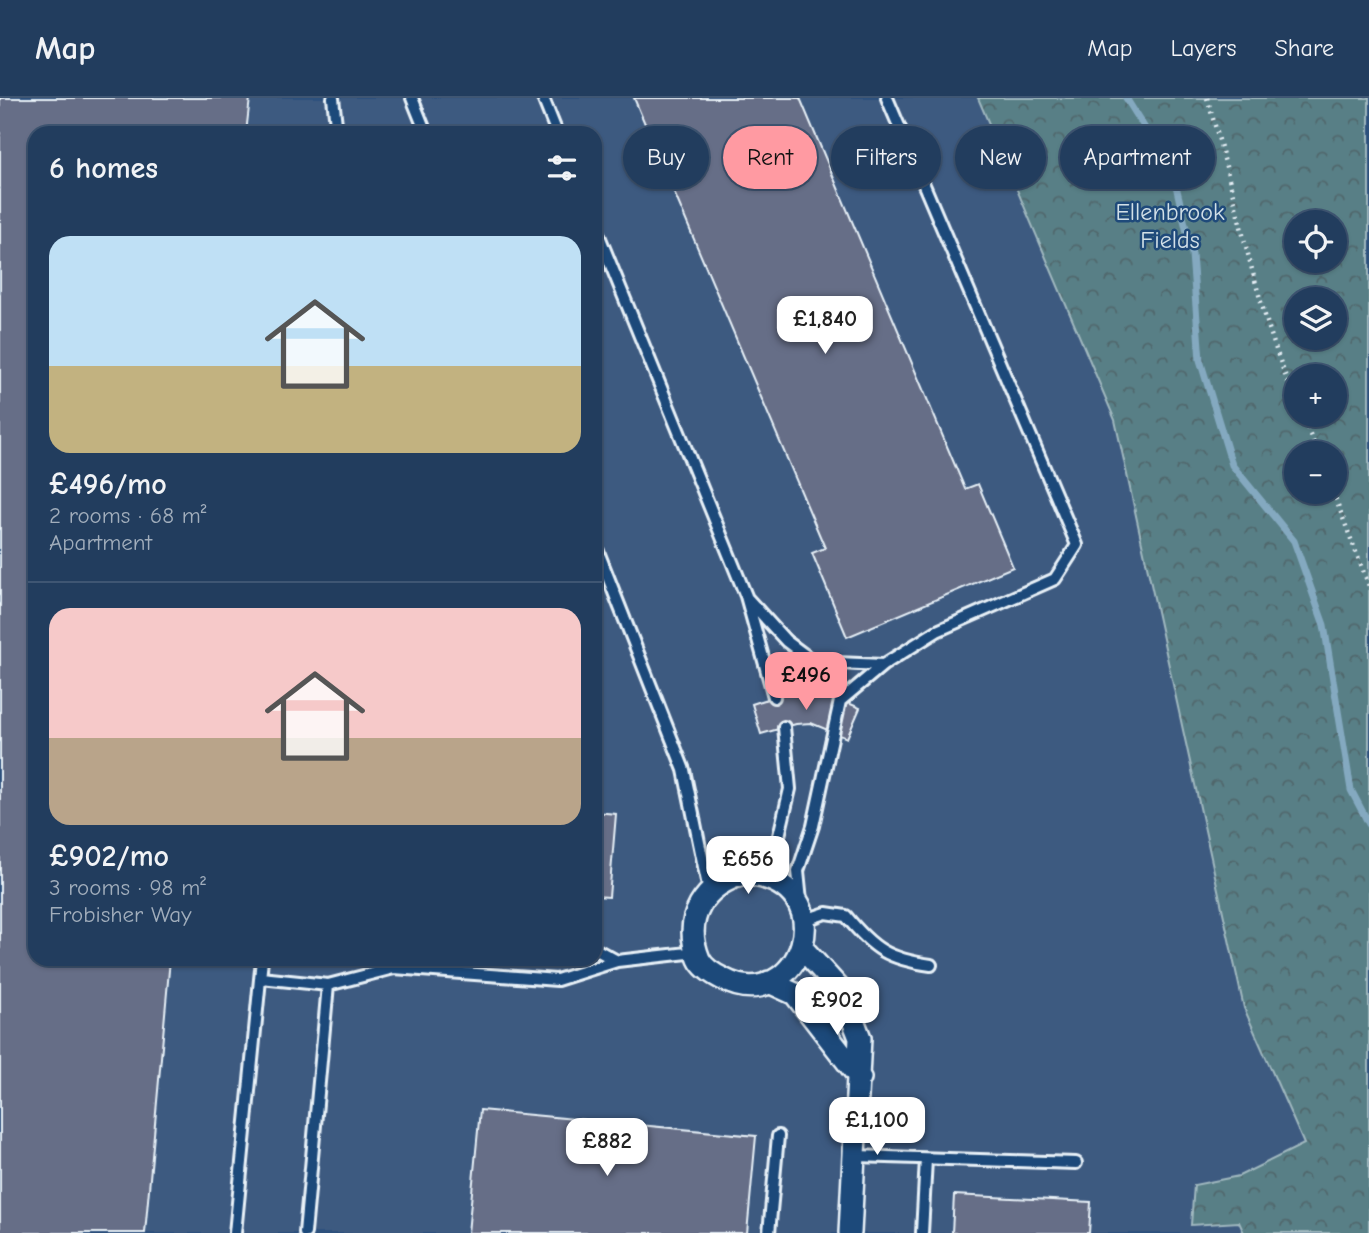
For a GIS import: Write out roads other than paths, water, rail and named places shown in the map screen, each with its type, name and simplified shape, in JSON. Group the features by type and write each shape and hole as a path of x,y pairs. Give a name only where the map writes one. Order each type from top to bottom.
{"street":[{"path":"744,874 763,876 781,884 795,897 804,916 806,935 790,969 769,982 750,986 731,984 700,962 693,922 699,904 709,891 725,880 744,874"},
{"path":"802,948 842,992 860,1038 850,1233"},
{"path":"769,982 795,993 860,1078"}],"lane":[{"path":"333,98 336,126"},
{"path":"412,98 423,126"},
{"path":"543,98 554,126"},
{"path":"887,98 1077,545 1055,579 937,631 883,665 840,701 813,826 798,871 804,916 846,916 869,943 899,960 931,965"},
{"path":"602,243 746,596 774,697"},
{"path":"602,562 684,770 709,891"},
{"path":"746,596 786,641 814,662 883,665"},
{"path":"763,876 778,840 790,789 784,727"},
{"path":"602,966 617,961 697,952"},
{"path":"602,953 617,961"},
{"path":"235,1233 262,966"},
{"path":"261,978 328,985 386,966"},
{"path":"424,966 557,980 601,966"},
{"path":"305,1233 328,985"},
{"path":"769,1233 778,1136"},
{"path":"856,1156 1076,1163"},
{"path":"922,1233 926,1158"}],"waterway":[{"path":"1126,98 1173,173 1192,254 1200,360 1232,465 1294,541 1324,625 1351,790 1369,824"}],"park label":[{"name":"Ellenbrook Fields","path":"1170,226"}]}
